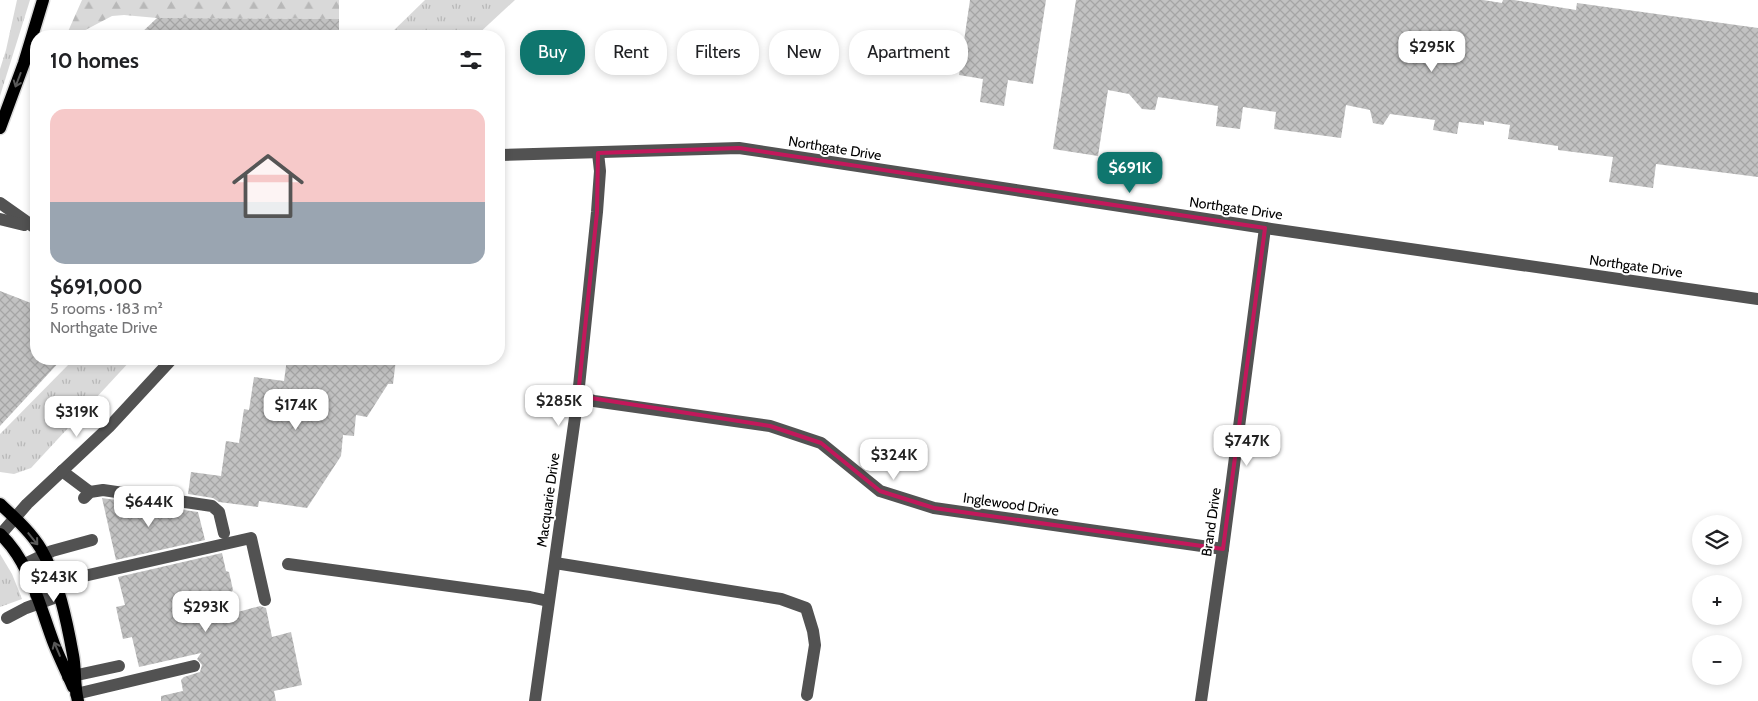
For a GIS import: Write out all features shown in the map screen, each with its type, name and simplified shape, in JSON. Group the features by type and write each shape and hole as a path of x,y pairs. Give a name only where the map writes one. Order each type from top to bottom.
{"main road":[{"path":"34,30 43,0"},
{"path":"0,128 30,43"},
{"path":"0,504 14,517 40,548 49,565 58,591 74,657 72,676"},
{"path":"0,534 18,555 23,565 55,646 72,676 77,698"}],"street":[{"name":"Northgate Drive","path":"505,154 739,148 1266,228 1758,299"},
{"name":"Macquarie Drive","path":"536,701 548,601 578,396 597,212 600,171 598,153"},
{"path":"0,204 30,224"},
{"path":"0,219 30,226"},
{"name":"Brand Drive","path":"1201,701 1266,228"},
{"path":"0,534 14,517 108,427 166,365"},
{"name":"Inglewood Drive","path":"578,396 594,401 770,426 821,444 880,491 934,508 1223,550"},
{"path":"62,471 87,495 95,490 109,490 212,506 219,512 224,533"},
{"path":"7,618 38,599 58,591 84,576 251,538 265,600"},
{"path":"23,565 63,547 92,540"},
{"path":"555,563 781,599 806,608 815,645 807,695"},
{"path":"288,564 548,601"},
{"path":"72,676 119,666"},
{"path":"77,698 194,666"}],"highlighted area":[{"path":"739,148 1265,228 1223,549 934,508 880,491 821,443 770,426 578,396 597,212 598,153"}],"green space":[{"path":"17,0 30,0 0,96 0,69"},
{"path":"82,0 339,0 339,19 157,18 124,15 112,16 85,30 69,30"},
{"path":"425,0 515,0 482,30 394,30"},
{"path":"68,365 126,365 31,468 14,474 0,472 0,434"},
{"path":"0,554 12,574 22,599 0,607"}],"building":[{"path":"970,0 1046,0 1033,84 1008,80 1004,106 980,102 983,79 959,75 968,75 968,30 966,30"},
{"path":"1076,0 1483,0 1502,3 1503,0 1514,0 1576,10 1577,3 1758,28 1758,177 1656,164 1653,188 1609,182 1613,157 1558,150 1558,146 1508,139 1510,125 1484,121 1484,125 1459,122 1457,134 1433,130 1435,120 1390,114 1383,125 1373,123 1370,110 1346,105 1341,138 1274,129 1276,112 1243,107 1240,129 1216,126 1218,106 1158,97 1155,110 1142,109 1129,94 1108,90 1098,156 1053,149"},
{"path":"157,18 339,19 339,30 144,30"},
{"path":"0,291 30,303 30,365 56,365 0,426"},
{"path":"286,365 395,365 393,384 388,384 367,417 356,415 354,436 343,435 341,456 307,508 259,501 258,507 219,502 213,498 188,494 191,472 221,476 226,441 239,443 244,409 249,410 254,377 284,381"},
{"path":"102,498 198,512 205,540 116,560"},
{"path":"222,553 226,571 229,572 233,590 231,593 233,602 236,603 238,612 260,606 266,608 272,637 291,632 302,685 274,691 276,701 161,701 161,696 183,691 181,680 184,677 200,672 202,665 197,659 201,653 139,667 132,637 123,639 116,607 125,605 118,577"}]}
